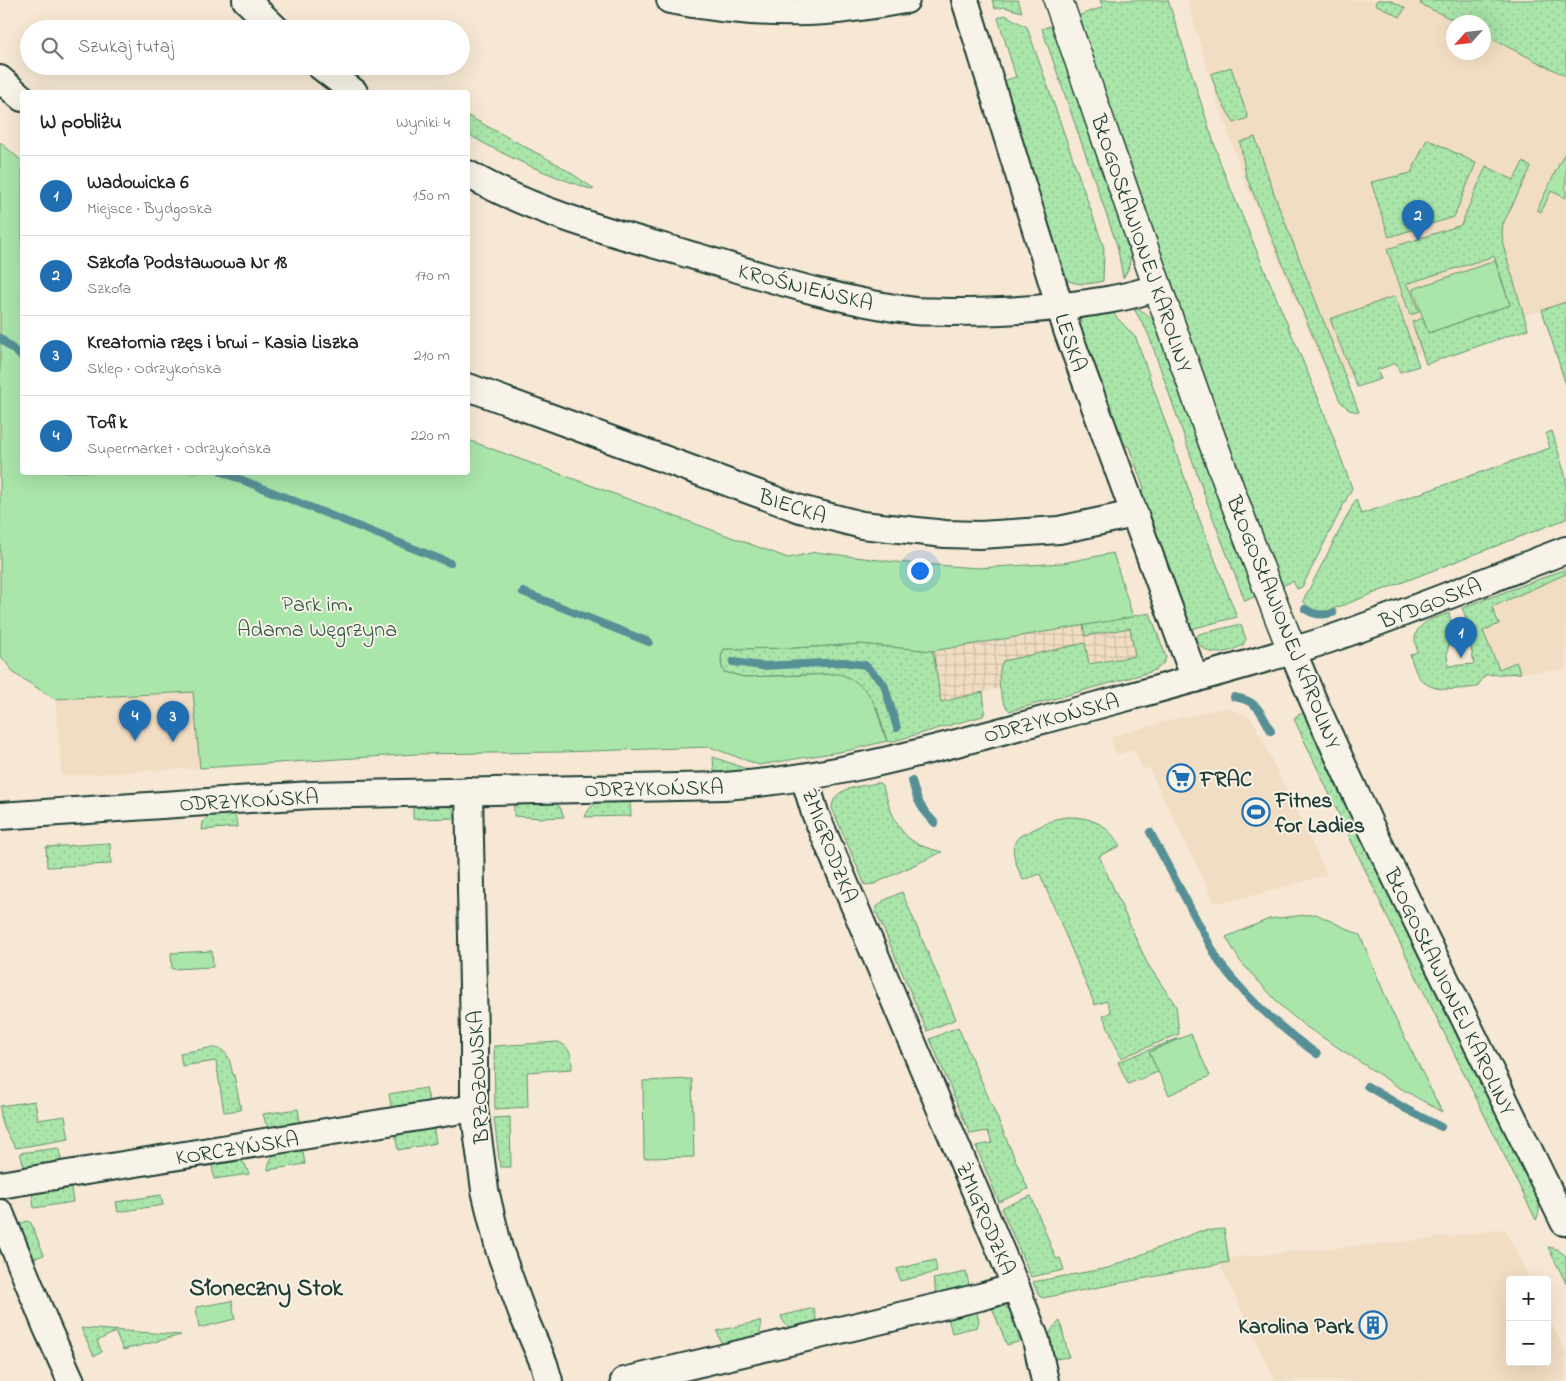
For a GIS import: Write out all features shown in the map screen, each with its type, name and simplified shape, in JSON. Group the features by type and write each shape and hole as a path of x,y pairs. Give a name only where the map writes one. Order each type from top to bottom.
{"street":[{"path":"246,0 267,20"},
{"path":"670,0 704,6 767,12 826,11 906,0"},
{"name":"LESKA","path":"965,0 1060,306 1195,679"},
{"name":"BŁOGOSŁAWIONEJ KAROLINY","path":"1058,0 1158,287 1246,531 1292,650 1370,825 1564,1222"},
{"path":"332,75 351,90"},
{"path":"0,79 20,96"},
{"name":"KROŚNIEŃSKA","path":"470,175 492,188 554,213 669,249 848,300 916,311 983,312 1060,306 1121,297 1158,287"},
{"name":"BIECKA","path":"470,388 800,509 862,525 944,534 980,535 1059,530 1134,514"},
{"name":"BYDGOSKA","path":"1292,650 1388,618 1566,550"},
{"name":"ODRZYKOŃSKA","path":"0,816 311,795 757,784 804,777 883,761 1195,679 1292,650"},
{"name":"ŻMIGRODZKA","path":"624,1381 1016,1287 815,813 804,777"},
{"name":"BRZOZOWSKA","path":"469,792 474,1108 486,1190 500,1249 523,1315 550,1381"},
{"name":"KORCZYŃSKA","path":"0,1185 474,1108"},
{"path":"0,1213 71,1381"},
{"path":"1016,1287 1036,1340 1045,1381"}],"shaded area":[{"path":"1187,0 1566,0 1566,302 1331,384 1244,179"},
{"path":"1566,572 1566,670 1485,675 1472,607"},
{"path":"1133,617 1146,654 941,702 933,651"},
{"path":"193,692 200,768 62,776 55,699"},
{"path":"1226,707 1252,718 1327,875 1244,898 1215,903 1148,767 1143,769 1134,750 1116,755 1111,737"},
{"path":"1505,1229 1528,1276 1506,1276 1506,1366 1551,1366 1551,1323 1566,1353 1566,1381 1275,1381 1217,1259 1421,1240"}],"green space":[{"path":"992,0 1018,0 1022,12 1004,7 995,9"},
{"path":"1100,0 1168,0 1222,168 1322,407 1352,488 1302,587 1297,589 1293,581 1280,587 1242,486 1078,16 1103,7"},
{"path":"1377,0 1390,0 1405,8 1400,17 1375,4"},
{"path":"1422,0 1566,0 1566,76 1491,38 1491,15 1446,16 1420,4"},
{"path":"1005,15 1027,27 1104,248 1103,281 1085,284 1067,280 1061,261 1058,258 1003,81 1016,77 998,18"},
{"path":"1052,25 1129,244 1130,262 1123,278 1117,245 1042,29"},
{"path":"1231,67 1248,118 1234,123 1218,95 1211,74"},
{"path":"470,117 559,165 593,188 593,190 560,178 498,151 470,135"},
{"path":"1255,137 1276,199 1359,412 1349,410 1340,401 1246,176 1240,142"},
{"path":"1427,139 1476,163 1454,217 1389,237 1371,182 1411,173"},
{"name":"Park im. Adama Węgrzyna","path":"0,142 20,159 20,475 470,475 470,441 788,558 816,552 895,562 977,568 1063,563 1113,553 1133,617 933,651 860,644 794,648 724,649 721,661 724,672 744,677 839,674 852,679 868,693 875,704 887,741 850,750 759,765 710,747 416,754 200,768 193,692 55,699 15,674 0,655"},
{"path":"1566,150 1566,198 1551,191 1541,212 1537,210"},
{"path":"1523,162 1531,167 1503,224 1502,232 1503,245 1528,329 1426,364 1412,322 1423,318 1428,333 1510,305 1494,256 1406,284 1411,290 1419,312 1410,315 1387,249 1461,225 1486,166 1514,180"},
{"path":"1495,261 1510,305 1428,333 1413,289"},
{"path":"1395,296 1419,366 1400,372 1396,363 1377,370 1381,379 1357,387 1330,319"},
{"path":"1566,302 1566,385 1542,310"},
{"path":"1134,309 1148,315 1158,328 1256,596 1245,601 1208,505 1148,333"},
{"path":"1110,310 1136,338 1197,513 1237,617 1187,630 1139,499 1144,488 1129,447 1117,441 1078,328 1086,317"},
{"path":"1552,431 1566,478 1566,519 1328,611 1314,610 1303,601 1356,499 1361,514 1550,448 1546,436 1547,433"},
{"path":"1566,569 1566,574 1492,607 1499,624 1483,631 1499,669 1516,662 1521,673 1485,675 1477,687 1453,689 1436,688 1422,681 1417,674 1410,655 1417,652 1416,634 1422,625 1449,613 1452,627 1447,654 1448,666 1474,664 1462,608"},
{"path":"1150,613 1166,657 1158,668 1150,672 1010,711 1006,707 1001,695 999,680 1003,661 1085,643 1089,664 1135,656 1130,628 1085,636 1083,625"},
{"path":"1241,625 1246,639 1243,645 1228,651 1217,653 1207,650 1201,646 1196,637 1199,634"},
{"path":"860,644 933,651 941,702 983,692 985,711 983,716 890,742 887,741 877,708 832,674 744,677 724,672 721,663 724,649 794,648"},
{"path":"1303,713 1538,1197 1539,1209 1536,1220 1393,929 1294,719"},
{"path":"713,757 755,772 718,774 714,771"},
{"path":"880,783 883,787 895,820 905,835 920,845 942,852 874,884 865,885 832,808 837,795 842,791"},
{"path":"607,800 625,800 630,803 631,816 585,817 596,803"},
{"path":"552,801 560,807 564,817 514,816 514,802"},
{"path":"448,804 457,813 459,818 413,819 413,806"},
{"path":"233,813 236,818 237,827 202,830 203,822 209,815"},
{"path":"1067,817 1084,818 1098,823 1110,832 1120,846 1099,856 1147,963 1176,1006 1179,1034 1121,1058 1103,1016 1111,1012 1107,1001 1095,1005 1040,874 1023,880 1014,858 1014,846 1020,836 1055,819"},
{"path":"110,843 111,864 47,867 46,847"},
{"path":"902,892 956,1019 927,1031 875,909 883,901"},
{"path":"1316,914 1360,935 1392,1012 1442,1112 1400,1088 1305,1026 1283,1008 1240,961 1226,937 1269,919"},
{"path":"212,951 213,967 172,969 171,953"},
{"path":"958,1027 1028,1189 999,1202 976,1146 992,1143 988,1131 970,1134 930,1039"},
{"path":"1191,1034 1210,1076 1169,1095 1149,1052"},
{"path":"1179,1038 1180,1040 1150,1052 1158,1072 1128,1084 1118,1062"},
{"path":"558,1042 566,1047 570,1053 572,1069 527,1072 528,1107 495,1109 494,1046"},
{"path":"216,1048 227,1055 234,1075 241,1110 224,1112 216,1061 182,1066 180,1053"},
{"path":"692,1079 694,1157 644,1158 643,1081"},
{"path":"426,1088 430,1105 395,1110 391,1106 389,1094"},
{"path":"35,1101 38,1120 65,1116 69,1139 16,1148 1,1118 0,1106"},
{"path":"298,1109 300,1122 297,1126 272,1128 266,1124 263,1114"},
{"path":"510,1117 511,1167 500,1167 494,1118"},
{"path":"433,1126 436,1143 398,1150 395,1132"},
{"path":"59,1148 61,1159 58,1164 25,1170 20,1153"},
{"path":"300,1148 303,1152 305,1164 268,1170 271,1158 278,1152"},
{"path":"239,1159 245,1164 249,1174 214,1179 212,1164"},
{"path":"69,1186 73,1202 34,1208 32,1191"},
{"path":"161,1195 163,1205 118,1212 116,1202"},
{"path":"1031,1196 1056,1259 1060,1258 1064,1270 1031,1277 1002,1210 1003,1207"},
{"path":"27,1221 31,1223 44,1255 32,1259 15,1226"},
{"path":"1224,1229 1229,1262 1043,1298 1039,1296 1033,1282 1108,1268 1200,1231"},
{"path":"1548,1247 1557,1249 1566,1256 1566,1283"},
{"path":"935,1260 937,1272 900,1281 897,1269"},
{"path":"966,1272 970,1289 938,1294 936,1292 933,1279"},
{"path":"232,1301 235,1319 199,1328 196,1307"},
{"path":"998,1304 1010,1309 1022,1335 1018,1342 1007,1345 991,1305"},
{"path":"814,1308 816,1322 796,1328 787,1326 781,1316"},
{"path":"976,1309 979,1321 977,1327 952,1333 948,1318"},
{"path":"760,1321 759,1335 755,1339 722,1345 717,1331"},
{"path":"1060,1321 1069,1357 1055,1359 1049,1349 1048,1339 1052,1329"},
{"path":"81,1328 181,1335 123,1350 115,1332 97,1341 102,1352 94,1356"}],"waterway":[{"path":"0,338 20,355"},
{"path":"230,475 450,563"},
{"path":"523,592 649,642"},
{"path":"1305,609 1312,613 1333,613"},
{"path":"733,662 762,666 844,662 865,665 884,684 897,728"},
{"path":"1234,697 1253,704 1261,713 1271,731"},
{"path":"912,781 920,804 935,823"},
{"path":"1150,832 1219,962 1265,1012 1317,1054"},
{"path":"1367,1086 1441,1127"}],"place":[{"name":"Szkoła Podstawowa Nr 18","path":"1418,241"},
{"name":"Wadowicka 6","path":"1461,658"},
{"name":"Tofik","path":"135,741"},
{"name":"Kreatornia rzęs i brwi - Kasia Liszka","path":"173,742"},
{"name":"FRAC","path":"1181,778"},
{"name":"Fitnes for Ladies","path":"1256,812"},
{"name":"Karolina Park","path":"1373,1325"}],"district":[{"name":"Słoneczny Stok","path":"266,1287"}]}
